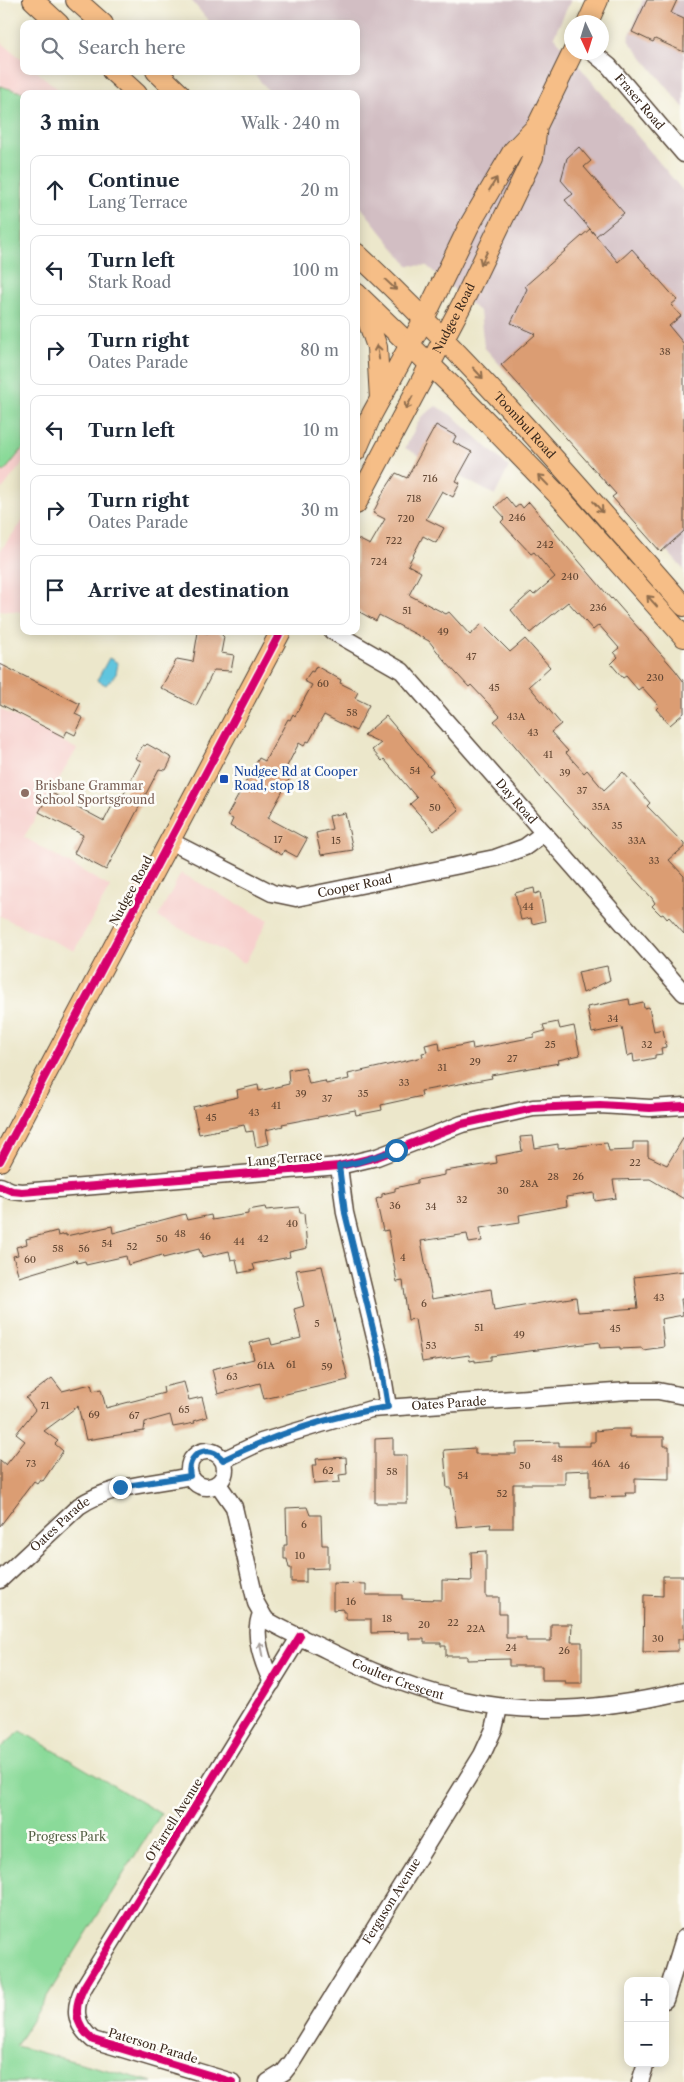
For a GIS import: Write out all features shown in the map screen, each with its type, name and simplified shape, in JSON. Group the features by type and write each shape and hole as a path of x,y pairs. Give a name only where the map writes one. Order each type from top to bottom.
{"main road":[{"path":"33,0 56,20"},
{"path":"76,0 98,20"},
{"path":"591,15 598,0"},
{"name":"Nudgee Road","path":"360,442 380,400 424,319 469,226 514,152 537,126 569,60"},
{"path":"116,75 133,90"},
{"path":"160,75 176,90"},
{"name":"Nudgee Road","path":"360,496 444,338 533,157 537,126"},
{"name":"Toombul Road","path":"360,257 444,338 520,418 684,606"},
{"name":"Toombul Road","path":"360,297 430,364 556,493 684,637"},
{"path":"360,300 377,347 380,400"},
{"name":"Nudgee Road","path":"0,1161 279,635"}],"street":[{"name":"Fraser Road","path":"602,60 609,66 684,154"},
{"name":"Day Road","path":"339,635 402,671 684,993"},
{"name":"Cooper Road","path":"170,841 272,893 296,898 495,858 525,848 544,833"},
{"name":"Lang Terrace","path":"0,1186 12,1191 22,1192 339,1166 377,1157 462,1124 533,1108 600,1105 683,1108"},
{"path":"339,1166 345,1213 380,1358 388,1407"},
{"name":"Oates Parade","path":"223,1460 261,1442 355,1414 388,1407 629,1390 658,1391 684,1396"},
{"path":"202,1451 214,1452 223,1460 226,1470 218,1484 202,1486 192,1481 189,1463 192,1458 202,1451"},
{"name":"Oates Parade","path":"0,1580 79,1506 90,1499 120,1487 190,1476"},
{"path":"218,1484 235,1509 256,1603 261,1614 256,1626 264,1666 272,1683"},
{"name":"Coulter Crescent","path":"261,1614 271,1623 392,1680 421,1690 499,1708 532,1710 591,1707 684,1691"},
{"name":"O'Farrell Avenue","path":"77,2019 76,2005 84,1987 300,1636"},
{"name":"Ferguson Avenue","path":"268,2082 284,2072 292,2062 477,1764 489,1744 499,1708"},
{"path":"669,1987 684,1938"},
{"name":"Paterson Parade","path":"77,2019 81,2028 93,2040 232,2082"},
{"path":"640,2082 645,2067"}],"shaded area":[{"path":"191,0 571,0 554,36 564,48 564,60 574,60 684,192 684,570 484,347 480,312 427,266 408,265 360,206 360,90 268,90 255,75 360,75 360,20 208,20"},
{"path":"643,0 684,0 684,108 628,40"},
{"path":"0,41 20,58 20,75 41,75 59,90 20,90 20,466 0,492"},
{"path":"436,406 453,416 509,467 495,495 405,448 421,417"},
{"path":"20,524 20,612 0,610 0,551"},
{"name":"Brisbane Grammar School Sportsground","path":"0,709 77,749 24,837 110,887 74,951 0,916"},
{"path":"181,873 268,920 245,963 158,917"}],"green space":[{"path":"0,86 20,92 20,452 4,472 0,469"},
{"name":"Progress Park","path":"21,1731 161,1814 16,2046 153,2082 0,2082 0,1748"}],"water":[{"path":"109,658 118,663 116,674 106,685 97,680"}],"building":[{"path":"647,0 677,0 671,13 684,19 684,52 655,39 653,42 632,32"},
{"path":"579,147 591,161 584,167 624,213 596,236 565,200 573,194 561,180 567,158"},
{"path":"590,229 618,262 632,249 677,300 671,305 681,316 669,326 684,344 684,531 661,552 612,497 616,494 501,365 536,334 511,323 527,289 525,286"},
{"path":"436,425 456,436 453,442 472,452 456,481 460,483 453,497 442,491 426,519 444,528 436,543 423,536 408,565 421,572 409,595 446,614 449,612 470,635 482,624 510,652 525,639 550,667 529,686 561,724 551,732 568,751 566,753 584,773 587,770 604,790 623,772 650,803 647,806 684,844 684,847 669,860 684,876 684,934 669,917 667,919 652,906 655,903 652,898 552,790 494,721 500,716 471,685 469,687 429,641 379,615 376,621 360,612 360,540 370,545 385,519 373,513 396,473 407,478"},
{"path":"506,497 515,508 520,504 523,508 529,502 684,682 684,713 670,725 656,709 659,706 642,687 638,690 626,676 623,678 611,664 618,657 614,652 619,648 599,625 593,630 568,602 530,633 511,610 531,592 534,595 555,577 534,552 531,554 501,522 505,518 495,507"},
{"path":"198,635 222,635 224,637 221,653 234,655 231,671 214,670 196,706 161,688 177,659 193,662"},
{"path":"0,664 80,704 75,714 83,718 75,735 67,731 64,737 0,704"},
{"path":"316,666 341,680 340,683 358,692 355,698 369,705 356,731 324,715 309,742 307,741 304,746 299,743 284,772 291,776 268,818 307,839 297,857 284,850 282,855 230,826 233,819 227,816 259,758 265,761 288,719 290,720 293,714 295,716 312,685 304,681"},
{"path":"386,716 433,772 429,775 459,810 434,831 410,804 417,798 384,759 382,761 372,750 381,743 364,735"},
{"path":"147,744 172,758 166,770 159,769 106,870 74,853 83,835 39,812 50,792 104,821 114,802 118,805 141,761 135,758 143,745"},
{"path":"345,813 353,850 321,855 316,833 332,829 329,816"},
{"path":"534,888 535,894 540,892 545,921 532,924 531,918 521,920 515,893"},
{"path":"607,966 610,980 583,993 578,972"},
{"path":"629,999 630,1005 643,1002 644,1008 649,1007 654,1031 663,1029 666,1047 661,1048 662,1054 655,1055 655,1058 634,1062 633,1054 627,1056 622,1027 592,1033 587,1007"},
{"path":"558,1022 560,1029 574,1026 580,1055 558,1060 559,1063 491,1075 492,1078 421,1091 422,1096 381,1105 382,1110 356,1115 355,1110 282,1124 283,1126 266,1130 269,1144 256,1147 253,1131 246,1132 244,1125 199,1134 193,1107 238,1097 237,1090 258,1085 259,1091 289,1084 288,1070 305,1067 309,1084 325,1081 326,1084 349,1079 348,1074 423,1057 422,1053 427,1052 425,1045 439,1042 440,1050 472,1043 473,1049 534,1037 534,1034 545,1031 543,1025"},
{"path":"533,1136 535,1148 558,1144 558,1148 607,1143 609,1151 633,1150 633,1142 648,1142 648,1156 667,1165 684,1137 684,1199 650,1179 613,1180 616,1198 595,1201 594,1193 566,1197 567,1206 519,1215 520,1222 480,1228 482,1241 469,1243 467,1234 421,1241 432,1299 491,1289 494,1311 576,1297 578,1312 638,1308 634,1277 684,1271 684,1299 681,1299 683,1315 661,1319 664,1347 643,1350 642,1348 600,1348 599,1342 491,1356 491,1360 475,1362 475,1360 470,1361 469,1355 422,1362 415,1319 408,1320 403,1281 397,1282 388,1230 383,1231 376,1199 382,1197 382,1194 395,1191 395,1188 417,1183 417,1180 445,1175 445,1171 497,1163 496,1156 522,1151 520,1137"},
{"path":"265,1207 266,1210 299,1207 300,1213 304,1213 307,1248 289,1252 290,1257 253,1264 255,1270 239,1273 236,1259 231,1260 229,1251 202,1257 199,1249 163,1258 162,1255 128,1265 126,1256 86,1265 85,1261 77,1263 76,1260 19,1277 13,1256 18,1255 16,1247 27,1244 26,1239 57,1231 58,1236 66,1234 66,1236 112,1226 113,1233 185,1214 187,1220 211,1215 212,1220 248,1214 248,1210"},
{"path":"322,1266 348,1380 264,1399 260,1383 218,1394 212,1369 254,1359 250,1343 270,1338 272,1345 301,1338 294,1309 304,1306 296,1270"},
{"path":"52,1378 62,1391 91,1384 93,1391 101,1389 106,1408 164,1393 163,1387 184,1382 189,1400 202,1397 207,1417 194,1421 195,1423 173,1427 170,1415 145,1422 144,1431 86,1440 78,1406 44,1431 58,1441 55,1444 63,1451 43,1481 40,1479 37,1483 34,1481 0,1526 0,1460 6,1465 25,1441 16,1434 35,1410 26,1398"},
{"path":"630,1429 630,1437 664,1437 664,1446 669,1446 669,1479 635,1478 635,1493 625,1493 626,1496 590,1497 590,1470 565,1471 565,1484 513,1484 513,1528 490,1528 491,1524 457,1527 451,1488 447,1488 444,1450 475,1448 475,1454 516,1454 516,1443 559,1442 559,1446 590,1446 590,1442 595,1442 595,1431"},
{"path":"393,1438 393,1455 407,1455 407,1503 375,1503 375,1439"},
{"path":"346,1457 347,1474 339,1475 340,1482 314,1484 312,1465 317,1465 316,1459"},
{"path":"307,1507 310,1515 321,1515 322,1545 328,1545 328,1568 306,1569 306,1582 291,1582 291,1568 289,1568 287,1559 284,1559 284,1545 287,1545 286,1508"},
{"path":"486,1551 486,1597 499,1597 499,1614 506,1614 506,1638 526,1638 526,1641 551,1641 551,1624 572,1624 571,1642 582,1642 582,1683 565,1683 565,1680 542,1680 542,1666 509,1666 509,1659 467,1660 467,1656 446,1656 446,1646 441,1646 441,1643 424,1643 424,1639 409,1639 409,1632 371,1633 371,1619 346,1619 346,1612 343,1612 343,1609 333,1610 333,1583 366,1584 366,1595 402,1595 402,1599 442,1600 442,1580 472,1581 471,1552"},
{"path":"663,1576 684,1576 684,1639 678,1639 678,1651 643,1652 644,1595 663,1596"}],"cycle path":[{"path":"0,1161 279,635"},
{"path":"0,1186 12,1191 22,1192 339,1166 377,1157 462,1124 533,1108 600,1105 650,1108 684,1106"},
{"path":"232,2082 93,2040 79,2022 77,2015 78,2002 84,1987 300,1636"}],"place":[{"name":"Nudgee Rd at Cooper Road, stop 18","path":"224,779"},
{"name":"Brisbane Grammar School Sportsground","path":"25,793"}],"route":[{"path":"120,1487 190,1476 188,1470 189,1463 196,1454 202,1451 214,1452 220,1455 223,1460 238,1451 261,1442 371,1409 388,1407 380,1358 345,1213 339,1166 377,1157 396,1150"}]}
